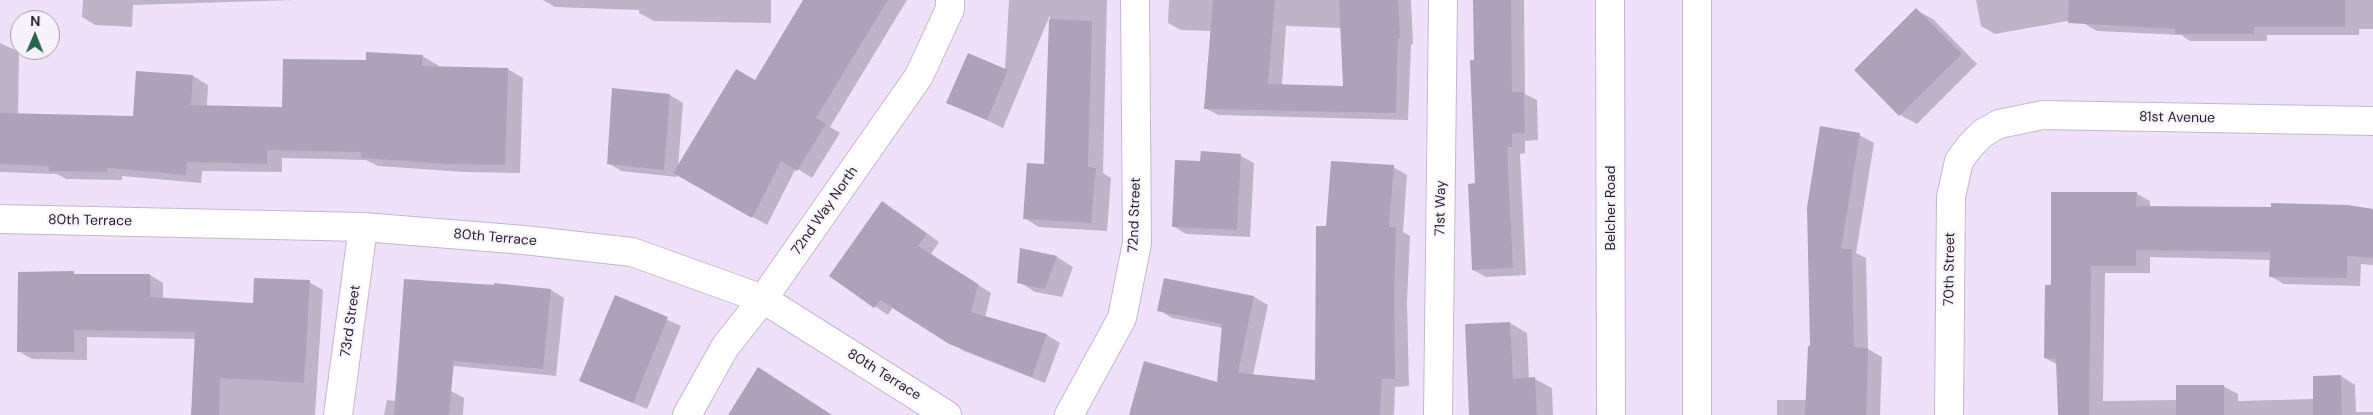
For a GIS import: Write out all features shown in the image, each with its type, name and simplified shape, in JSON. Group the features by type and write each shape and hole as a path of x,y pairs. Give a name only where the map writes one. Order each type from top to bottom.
{"street":[{"name":"72nd Way North","path":"687,415 725,347 763,299 919,76 950,9 950,0"},
{"name":"72nd Street","path":"1069,415 1122,318 1137,243 1135,0"},
{"name":"71st Way","path":"1438,415 1443,0"},
{"name":"Belcher Road","path":"1610,0 1611,415"},
{"path":"1697,0 1697,415"},
{"name":"81st Avenue","path":"1983,133 1999,124 2043,115 2373,121"},
{"name":"70th Street","path":"1949,415 1951,197 1959,161 1983,133"},
{"name":"80th Terrace","path":"0,219 363,227 524,240 632,252 763,299 947,415"},
{"name":"73rd Street","path":"338,415 363,227"}],"building":[{"path":"803,0 888,0 816,118 826,124 797,171 781,161 752,218 673,173 736,69 755,80"},
{"path":"1213,0 1275,0 1268,84 1343,86 1339,0 1398,0 1400,38 1398,38 1396,113 1204,109"},
{"path":"1473,0 1511,0 1512,92 1524,92 1525,133 1512,134 1512,147 1507,147 1513,268 1472,270 1468,184 1475,183 1470,60 1474,60"},
{"path":"2069,0 2345,0 2345,27 2254,27 2254,34 2175,34 2175,29 2068,23"},
{"path":"1916,8 1962,54 1899,116 1854,70"},
{"path":"1049,19 1092,21 1088,167 1096,168 1091,223 1023,219 1027,163 1044,164"},
{"path":"366,52 423,55 422,66 508,68 505,165 449,164 361,158 361,152 267,150 267,164 187,162 186,175 107,168 107,172 49,171 49,166 0,164 0,113 133,116 136,71 193,75 191,105 282,107 283,59 366,60"},
{"path":"968,53 1008,70 987,120 946,103"},
{"path":"612,88 670,94 664,170 607,164"},
{"path":"1820,126 1860,133 1841,249 1852,249 1854,347 1868,348 1866,415 1805,415 1808,346 1810,346 1807,207"},
{"path":"1201,151 1241,154 1237,230 1172,227 1175,160 1200,161"},
{"path":"1331,161 1394,165 1389,227 1396,227 1394,293 1395,379 1382,379 1380,415 1129,415 1144,361 1217,382 1222,324 1157,311 1164,278 1254,296 1238,373 1315,380 1316,226 1326,226"},
{"path":"2051,192 2137,192 2136,206 2271,207 2271,203 2348,205 2373,209 2373,258 2347,256 2347,278 2269,277 2270,252 2136,250 2136,266 2091,266 2089,415 2058,415 2056,359 2044,358 2045,285 2051,285"},
{"path":"882,201 927,234 918,246 978,284 971,312 1047,334 1032,377 949,344 880,300 874,308 829,276"},
{"path":"1020,248 1057,256 1045,289 1017,283"},
{"path":"74,271 74,274 150,274 150,297 253,303 254,278 310,280 304,383 220,378 219,415 191,415 195,332 74,330 74,352 17,352 18,272"},
{"path":"404,279 494,285 494,283 551,289 543,369 454,361 449,415 394,415"},
{"path":"615,295 668,317 633,403 579,381"},
{"path":"1510,322 1513,379 1535,377 1537,415 1469,415 1465,324"},
{"path":"758,367 832,415 728,415"},
{"path":"2341,375 2342,415 2313,415 2313,376"},
{"path":"2176,385 2224,385 2224,415 2176,415"}]}
